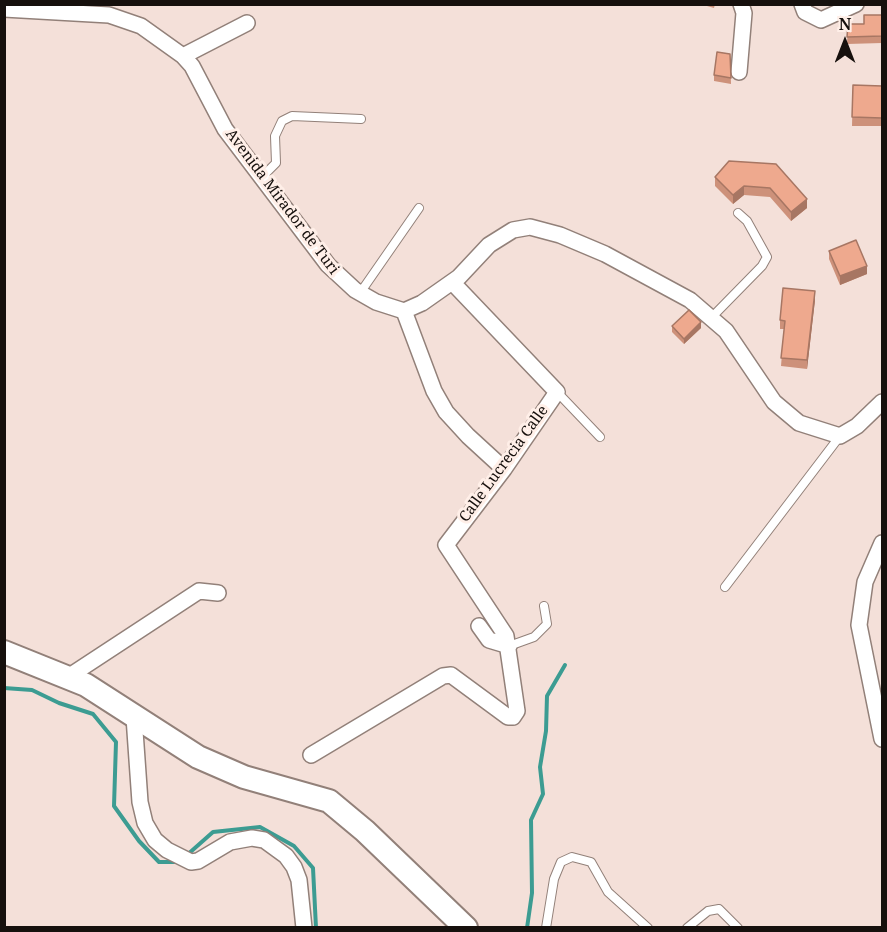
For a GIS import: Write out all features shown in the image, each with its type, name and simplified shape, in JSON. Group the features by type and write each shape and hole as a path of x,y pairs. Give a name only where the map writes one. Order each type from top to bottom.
{"main road":[{"path":"4,652 87,685 198,757 244,777 329,801 365,831 466,927"}],"street":[{"path":"739,72 744,13 741,4"},
{"path":"802,4 805,12 821,20 856,4"},
{"name":"Avenida Mirador de Turi","path":"4,9 109,15 141,26 183,56 192,66 225,129 263,176 328,265 360,293 393,309 404,311"},
{"path":"183,56 247,22"},
{"path":"504,469 446,412 434,391 404,311 435,296 489,245 513,230 530,227 560,235 604,254 690,300 726,331 774,402 785,413 813,429 840,436 856,426 882,402"},
{"name":"Calle Lucrecia Calle","path":"452,282 557,392 504,469 446,542 448,549 506,636 509,646"},
{"path":"882,543 865,582 859,625 882,739"},
{"path":"68,677 199,591 218,593"},
{"path":"311,755 443,676 451,675 500,712 513,717 517,711 509,646 489,640 479,626"},
{"path":"134,717 140,802 145,823 155,840 184,860 198,861 230,842 252,838 264,840 286,856 294,867 299,880 304,927"}],"lane":[{"path":"263,176 276,163 275,136 282,121 292,116 361,119"},
{"path":"360,293 419,208"},
{"path":"712,317 767,257 747,221 738,213"},
{"path":"557,392 600,437"},
{"path":"725,587 840,436"},
{"path":"509,646 534,637 547,624 544,606"},
{"path":"546,927 557,870 561,862 572,857 591,862 608,892 648,927"},
{"path":"687,927 708,911 719,909 738,927"}],"building":[{"path":"864,15 882,15 882,36 847,37 848,24 864,24"},
{"path":"717,52 730,54 731,78 714,75"},
{"path":"853,85 882,86 882,118 852,117"},
{"path":"729,161 776,164 807,199 791,212 770,188 744,186 733,195 715,177"},
{"path":"856,240 867,266 840,276 829,251"},
{"path":"783,288 815,291 807,360 781,358 785,321 780,320"},
{"path":"689,310 701,322 684,339 672,326"}],"waterway":[{"path":"527,928 532,893 531,820 543,794 540,767 546,731 547,696 565,665"},
{"path":"4,688 32,690 59,703 93,714 116,742 114,806 139,841 159,862 179,862"},
{"path":"187,855 213,832 260,827 294,846 313,868 316,928"}]}
